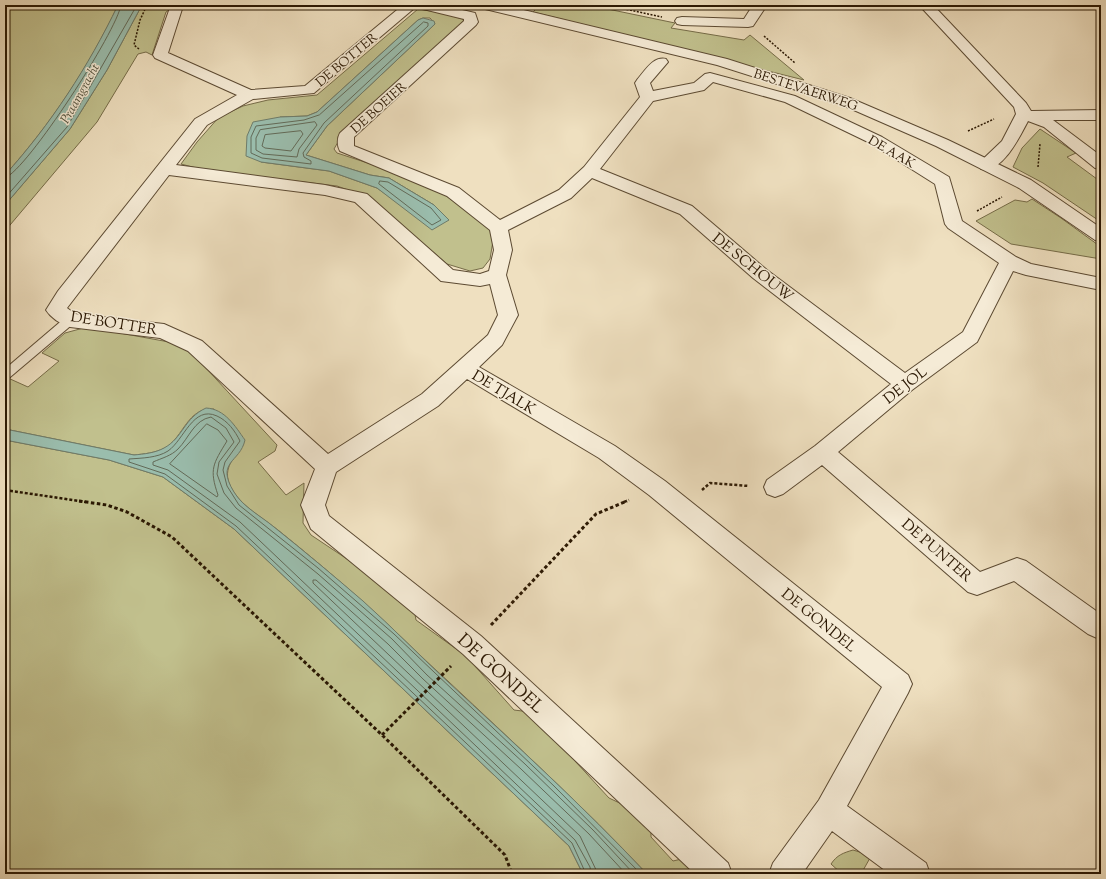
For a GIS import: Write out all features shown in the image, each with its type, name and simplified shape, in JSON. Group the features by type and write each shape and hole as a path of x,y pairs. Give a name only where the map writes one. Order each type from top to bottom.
{"street":[{"path":"179,5 176,8 160,55 249,96"},
{"name":"DE BOTTER","path":"327,466 195,346 164,331 70,320 56,310 65,296 201,122 249,96 309,90 412,5"},
{"name":"DE BOEIER","path":"424,5 470,16 471,22 346,136 346,148 452,192 499,228"},
{"name":"BESTEVAERWEG","path":"486,5 722,62 845,101 888,118 987,164 1034,190 1101,236"},
{"path":"682,21 748,23 760,5"},
{"path":"926,5 1021,106 1024,114 1050,124 1101,164"},
{"path":"648,97 642,83 661,62"},
{"path":"465,368 494,340 508,314 497,275 503,250 499,228 565,194 590,171 648,97 699,87 710,77 722,62"},
{"name":"DE AAK","path":"710,77 790,99 876,140 943,181 954,224 1009,261 1026,269 1101,284"},
{"path":"1024,114 1049,116 1101,115"},
{"path":"987,164 1009,142 1024,114"},
{"path":"164,169 325,190 361,198 448,276 480,280 497,275"},
{"name":"DE SCHOUW","path":"590,171 686,210 760,274 905,384"},
{"name":"DE JOL","path":"775,487 823,452 905,384 970,337 1009,261"},
{"name":"DE TJALK","path":"327,466 430,400 465,368 607,452"},
{"name":"DE GONDEL","path":"607,452 682,507 899,684 829,810 784,874"},
{"name":"DE PUNTER","path":"823,452 977,584 1017,569 1097,626 1101,624"},
{"name":"DE GONDEL","path":"327,466 313,505 319,522 472,645 718,874"},
{"path":"829,810 915,874"}],"lane":[{"path":"5,375 70,320"}],"path":[{"path":"606,5 682,21"},
{"path":"682,507 710,483 775,487"},
{"path":"382,735 405,714 472,645 596,514 657,488"},
{"path":"5,490 107,505 127,512 172,537 382,735 504,855 512,874"}],"shaded area":[{"path":"5,5 118,5 82,73 38,136 5,175"},
{"path":"142,5 177,5 166,12 152,55 146,52 138,54 97,122 5,231 5,205 70,129 107,70"},
{"path":"540,5 580,5 595,9 598,7 675,23 671,28 744,40 750,35 804,80 533,12"},
{"path":"418,9 438,12 463,19 464,25 342,135 334,149 337,153 414,178 434,187 486,225 494,235 490,259 483,268 470,271 447,264 370,198 337,186 204,170 181,164 197,142 219,117 243,106 268,100 317,95","holes":["430,18 435,24 327,126 306,155 370,175 389,178 434,205 449,220 404,207 377,188 329,171 261,162 280,117 307,116 317,112 418,20"]},
{"path":"1040,129 1076,153 1067,157 1101,182 1101,222 1043,183 1013,167 1022,148"},
{"path":"1032,199 1101,247 1101,259 1011,244 976,221 1015,200 1027,202"},
{"path":"87,327 180,344 192,353 277,445 275,451 258,462 286,495 304,483 303,523 311,535 413,603 416,620 466,656 514,710 530,712 609,798 651,818 651,837 673,861 690,857 706,874 647,874 550,776 380,617 313,559 244,504 235,494 228,480 228,468 243,445 214,409 205,410 198,413 165,448 146,454 134,455 5,429 5,380 8,378 28,387 59,361 42,353 65,333"},
{"path":"5,440 109,460 163,477 234,529 569,846 583,874 5,874"},
{"path":"853,850 863,853 870,858 861,874 842,874 831,864 840,855"}],"water":[{"name":"Praamgracht","path":"118,5 142,5 107,70 70,129 5,205 5,175 38,136 68,94 94,51"},
{"path":"423,18 434,21 435,24 327,126 306,155 370,175 389,178 434,205 449,220 432,230 377,188 329,171 261,162 246,156 247,136 253,122 280,117 307,116 317,112 418,20"},
{"path":"206,408 219,411 229,419 245,440 242,448 230,463 227,474 234,492 242,502 308,554 374,611 574,800 647,874 583,874 569,846 234,529 163,477 109,460 5,440 5,429 134,455 146,454 161,450 170,444 193,417"}]}
